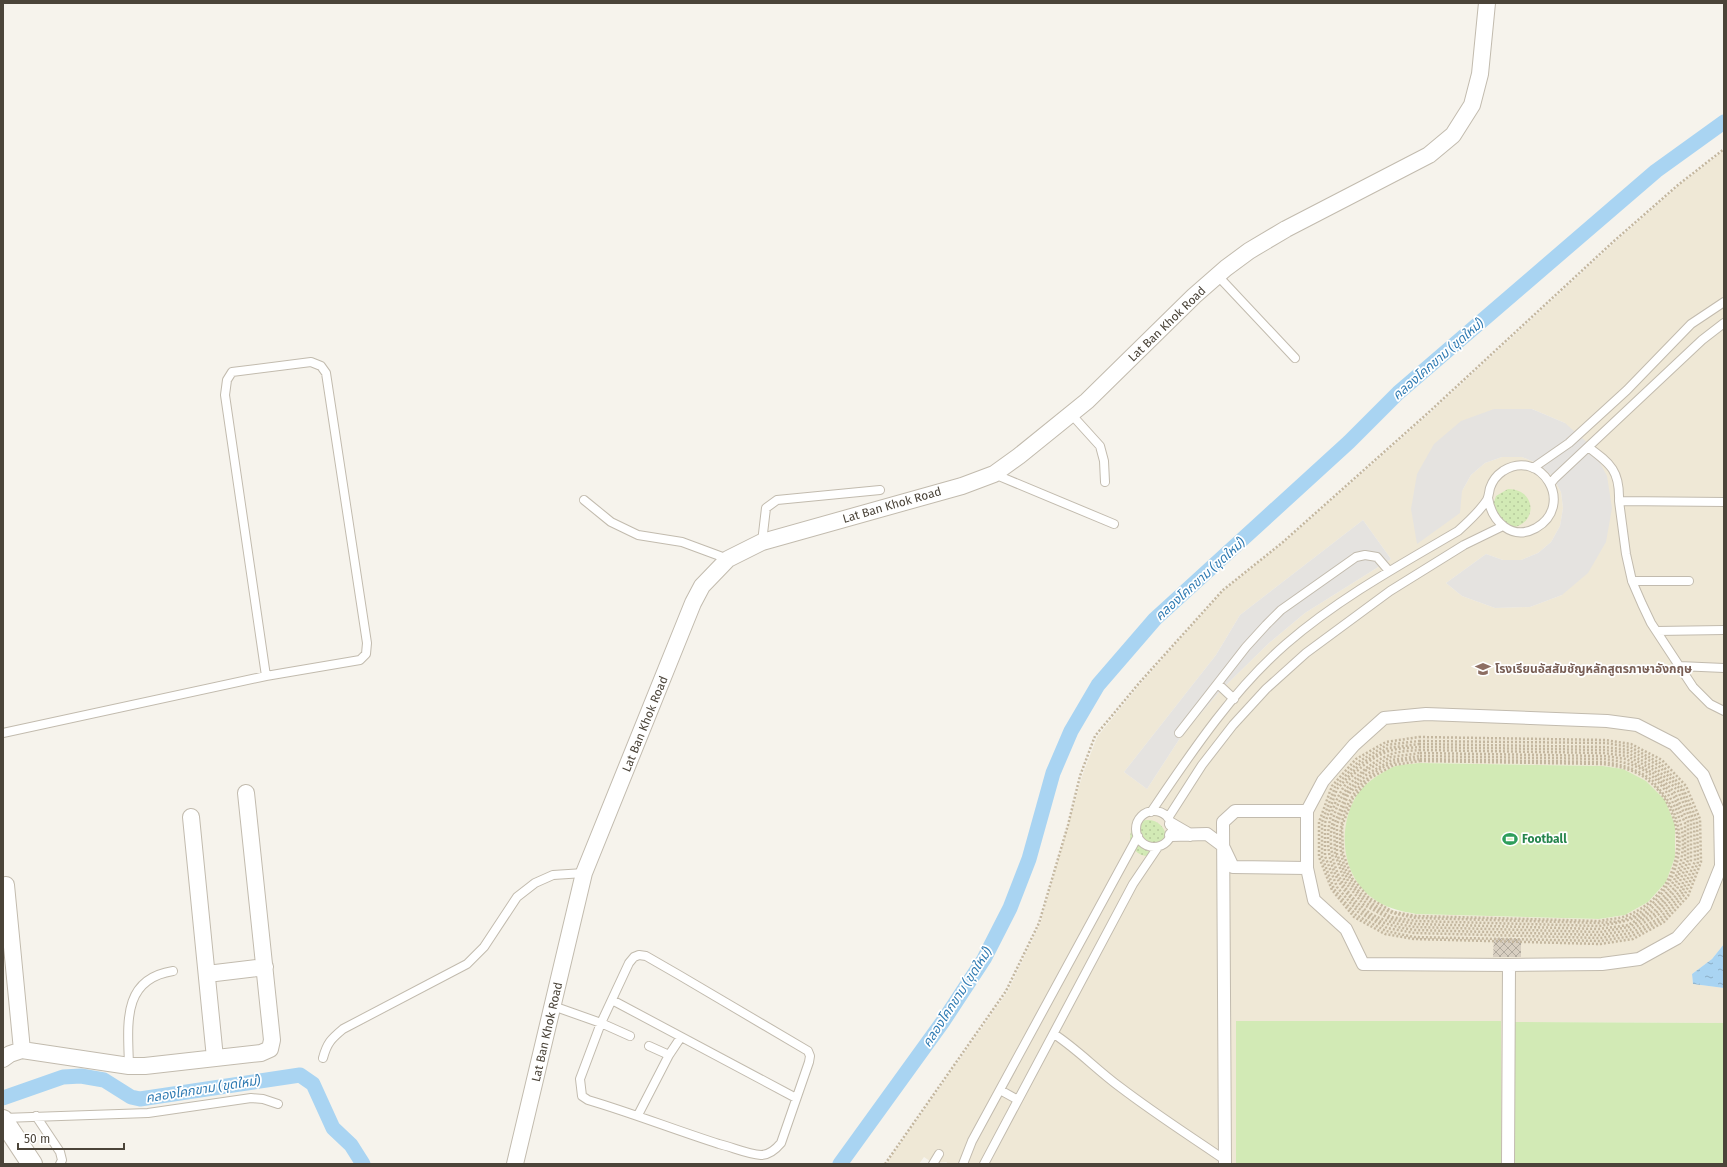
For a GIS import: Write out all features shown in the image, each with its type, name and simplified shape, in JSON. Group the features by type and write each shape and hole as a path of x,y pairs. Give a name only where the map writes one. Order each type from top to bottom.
{"street":[{"name":"Lat Ban Khok Road","path":"515,1164 584,873 693,603 702,586 728,559 762,542 962,486 994,474 1019,456 1087,401 1194,296 1249,250 1355,192 1429,155 1453,135 1472,105 1480,74 1487,3"},
{"path":"1426,714 1607,721 1637,725 1674,744 1703,775 1720,815 1721,866 1705,906 1677,938 1639,958 1602,964 1363,964 1346,929 1314,900 1307,868 1307,811 1323,781 1354,745 1384,718 1426,714"},
{"path":"3,1059 10,1054 22,1050 130,1066 145,1066 261,1053 270,1049 272,1040 246,792"},
{"path":"1170,826 1190,835 1207,834 1236,811 1307,811"},
{"path":"191,817 216,1058"},
{"path":"1223,822 1225,1162"},
{"path":"1207,834 1223,846 1233,867 1307,868"},
{"path":"6,885 22,1050"},
{"path":"1508,1164 1509,965"},
{"path":"207,974 265,967"},
{"path":"3,1119 32,1164"}],"lane":[{"path":"1218,276 1295,358"},
{"path":"1533,468 1569,443 1626,390 1691,324 1724,302"},
{"path":"1551,483 1702,340 1724,323"},
{"path":"3,733 266,676 360,660 366,654 367,643 326,373 321,366 311,362 232,372 226,380 224,395 266,676"},
{"path":"1071,414 1100,446 1104,461 1105,482"},
{"path":"1588,447 1606,462 1617,476 1620,487 1619,501 1626,554 1632,581 1642,604 1657,631 1693,687 1710,704 1724,711"},
{"path":"1518,466 1533,468 1544,474 1551,483 1554,498 1552,512 1543,524 1530,531 1516,532 1503,526 1495,519 1490,509 1488,498 1490,488 1495,479 1503,471 1518,466"},
{"path":"994,474 1114,524"},
{"path":"762,542 766,508 777,500 880,490"},
{"path":"1158,847 1146,845 1138,836 1136,829 1141,818 1151,812 1186,759 1251,678 1285,645 1325,612 1389,571 1458,531 1468,522 1488,498"},
{"path":"584,500 611,522 638,535 682,542 728,559"},
{"path":"1619,501 1724,502"},
{"path":"984,1164 1133,884 1158,847 1163,845 1170,826 1202,765 1232,725 1266,689 1306,653 1350,619 1390,591 1464,545 1503,526"},
{"path":"1179,733 1246,647 1281,610 1356,557 1365,555 1377,557 1389,571"},
{"path":"1632,581 1689,581"},
{"path":"1657,631 1724,630"},
{"path":"1679,666 1724,668"},
{"path":"1218,684 1234,699"},
{"path":"1151,812 1158,812 1170,826"},
{"path":"963,1164 972,1141 1138,836"},
{"path":"323,1058 326,1046 330,1039 343,1029 467,964 484,947 517,897 535,883 553,875 584,873"},
{"path":"639,955 646,956 808,1051 810,1056 809,1062 781,1143 776,1149 762,1155 700,1138 638,1115 588,1100 582,1096 580,1079 601,1023 629,963 634,956 639,955"},
{"path":"130,1066 128,1024 137,991 146,981 159,973 173,971"},
{"path":"612,1000 796,1098"},
{"path":"553,1006 601,1023 630,1036"},
{"path":"1054,1034 1070,1045 1121,1088 1225,1162"},
{"path":"638,1115 669,1055 681,1037"},
{"path":"649,1046 669,1055"},
{"path":"1000,1090 1018,1100"},
{"path":"3,1119 36,1116 148,1113 251,1098 263,1099 278,1104"},
{"path":"36,1116 60,1152 62,1160 60,1164"},
{"path":"933,1164 939,1154"}],"path":[{"path":"1604,753 1419,740 1388,745 1358,762 1335,787 1322,822 1322,857 1334,889 1356,914 1386,931 1414,936 1600,941 1632,936 1638,933 1662,920 1685,894 1698,862 1697,820 1683,788 1660,763 1630,747 1604,753 1420,759 1393,763 1369,776 1351,797 1340,826 1340,853 1350,879 1368,900 1392,914 1416,918 1599,923 1626,919 1651,905 1669,884 1679,858 1679,824 1668,798 1649,778 1604,753 1419,746 1389,751 1362,766 1340,791 1328,824 1328,856 1340,885 1360,910 1388,925 1415,930 1600,935 1630,930 1658,915 1680,891 1692,860 1691,821 1678,791 1656,768 1628,753 1604,753 1420,753 1391,757 1365,771 1346,794 1334,825 1335,854 1345,882 1364,905 1390,919 1415,924 1599,929 1628,924 1654,910 1674,888 1685,859 1685,823 1673,795 1653,773 1626,759 1604,753"}],"shaded area":[{"name":"โรงเรียนอัสสัมชัญหลักสูตรภาษาอังกฤษ","path":"1724,150 1724,944 1712,959 1692,974 1693,984 1724,988 1724,1023 1513,1022 1512,1164 1501,1164 1501,1021 1236,1022 1236,1164 946,1164 947,1162 933,1163 924,1157 919,1164 886,1164 1008,991 1040,924 1082,776 1097,737 1141,683 1223,591 1283,543 1430,413 1615,242 1678,186","holes":["1494,409 1532,409 1565,423 1562,595 1530,607 1495,608 1462,596 1446,583 1486,554 1503,560 1521,560 1538,553 1551,542 1560,526 1563,508 1561,492 1552,476 1539,464 1522,457 1502,457 1485,463 1471,475 1462,491","1363,520 1391,559 1305,613 1269,643 1221,690 1182,735 1147,789 1124,772 1216,655 1240,615","1420,763 1603,766 1623,769 1666,882 1648,902 1625,915 1599,919 1416,914 1393,910 1371,897"]},
{"path":"1494,409 1532,409 1565,423 1591,446 1607,476 1612,508 1606,542 1588,573 1562,595 1530,607 1495,608 1462,596 1446,583 1486,554 1503,560 1521,560 1538,553 1551,542 1560,526 1563,508 1561,492 1552,476 1539,464 1522,457 1502,457 1485,463 1471,475 1462,491 1460,513 1417,544 1411,509 1417,474 1434,444 1461,421"},
{"path":"1363,520 1391,559 1305,613 1269,643 1221,690 1182,735 1147,789 1124,772 1216,655 1240,615"}],"green space":[{"path":"1508,489 1518,491 1525,495 1529,501 1530,508 1529,515 1525,521 1518,526 1508,528 1492,508 1496,496"},
{"name":"Football","path":"1420,763 1603,766 1623,769 1646,781 1665,800 1675,825 1675,857 1666,882 1648,902 1625,915 1599,919 1416,914 1398,910 1382,904 1376,901 1361,888 1349,864 1345,838 1349,812 1357,795 1376,777 1396,766"},
{"path":"1152,820 1161,825 1165,831 1165,845 1161,851 1152,856 1144,856 1135,851 1131,845 1130,834 1135,825 1141,821"},
{"path":"1236,1021 1501,1021 1501,1164 1236,1164"},
{"path":"1513,1022 1724,1023 1724,1164 1512,1164"}],"water":[{"path":"1724,944 1724,988 1693,984 1692,974 1712,959"}],"building":[{"path":"1494,938 1521,939 1521,957 1493,957"}],"waterway":[{"name":"คลองโคกขาม (ขุดใหม่)","path":"840,1164 944,1020 984,959 1010,908 1029,859 1053,773 1071,731 1098,685 1155,619 1349,442 1398,393 1656,171 1724,122"},
{"name":"คลองโคกขาม (ขุดใหม่)","path":"3,1098 63,1077 81,1076 104,1080 131,1097 140,1099 300,1075 313,1084 333,1128 351,1145 363,1164"}],"place":[{"name":"โรงเรียนอัสสัมชัญหลักสูตรภาษาอังกฤษ","path":"1483,669"},
{"name":"Football","path":"1510,839"}]}
